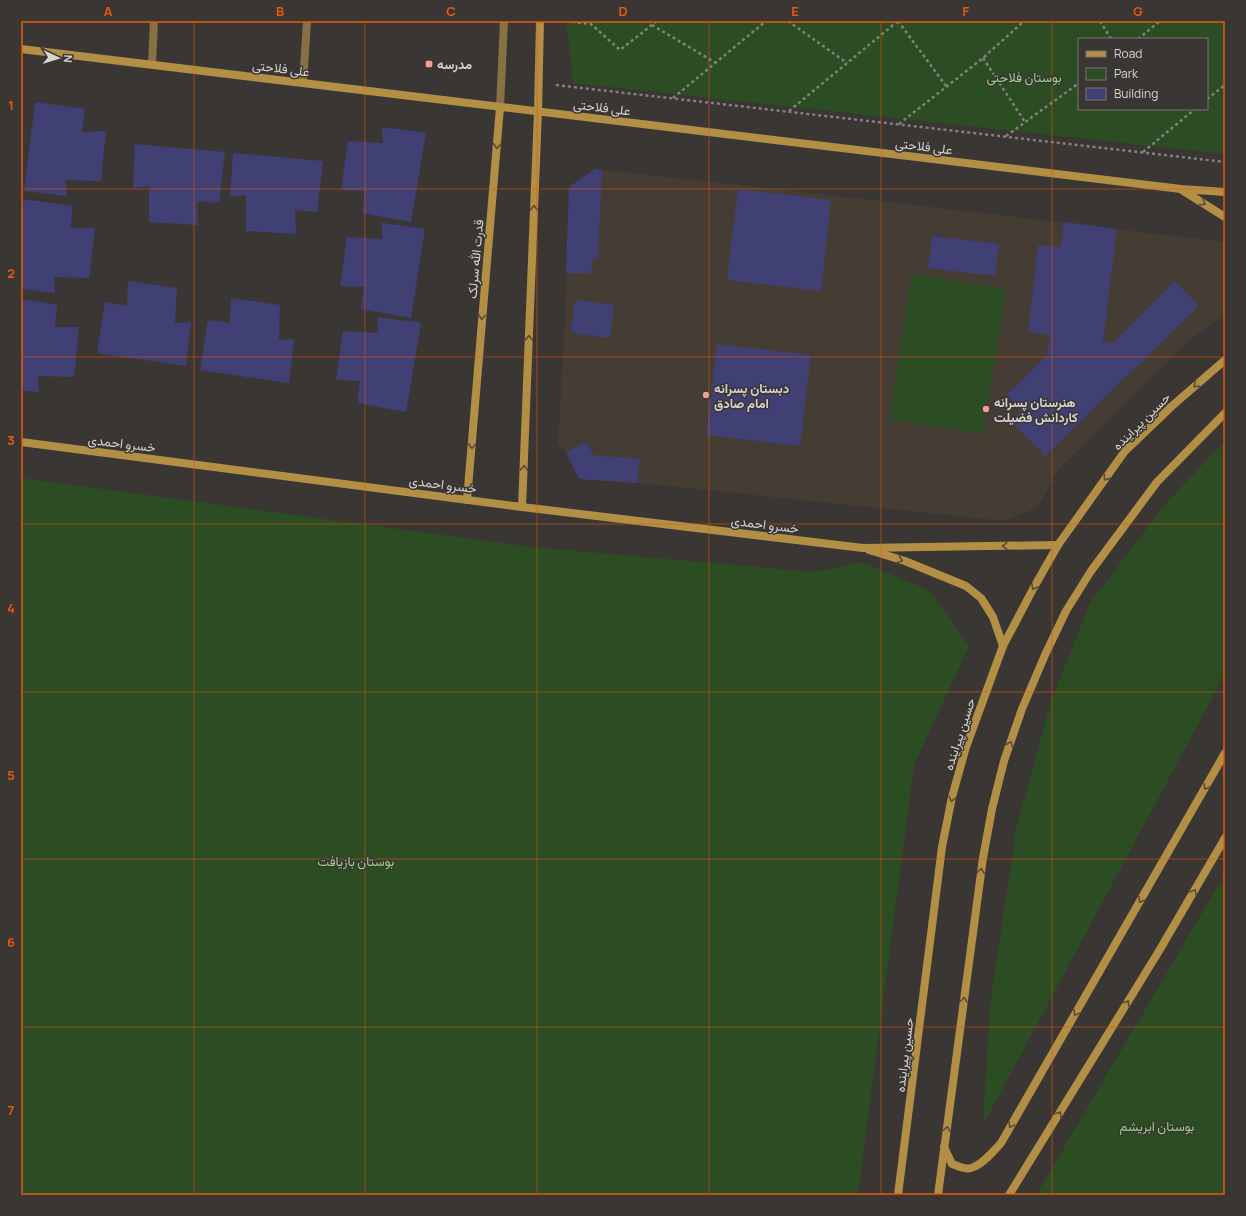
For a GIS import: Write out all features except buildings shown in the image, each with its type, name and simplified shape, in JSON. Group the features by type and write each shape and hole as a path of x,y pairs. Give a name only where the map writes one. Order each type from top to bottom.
{"street":[{"path":"152,64 154,21"},
{"path":"303,83 307,21"},
{"name":"قدرت الله سرلک","path":"467,500 500,107 504,21"},
{"path":"522,507 538,111 540,21"},
{"name":"علی فلاحتی","path":"21,49 1181,189 1225,192"},
{"path":"1181,189 1225,217"},
{"name":"حسین پیراینده","path":"898,1195 944,840 952,797 966,747 1003,646 1032,589 1058,545 1126,451 1172,406 1225,360"},
{"path":"938,1195 983,858 992,809 1004,761 1022,709 1066,611 1091,571 1157,482 1225,413"},
{"name":"خسرو احمدی","path":"21,442 522,507 863,548"},
{"path":"863,548 1058,545"},
{"path":"863,548 905,561 966,586 981,598 993,617 1003,646"},
{"path":"944,1147 952,1164 962,1168 971,1168 980,1163 1001,1143 1225,753"},
{"path":"1009,1195 1159,951 1225,838"}],"path":[{"path":"566,21 591,24 620,50 657,21"},
{"path":"673,98 766,21"},
{"path":"788,21 847,63"},
{"path":"788,111 898,21 946,86"},
{"path":"898,124 983,58 1024,21"},
{"path":"1100,21 1110,38"},
{"path":"1139,38 1160,21"},
{"path":"652,25 716,63"},
{"path":"983,58 1025,122"},
{"path":"1006,136 1078,84"},
{"path":"556,85 1225,162"},
{"path":"1208,98 1225,85"},
{"path":"1142,152 1194,110"}],"shaded area":[{"path":"595,169 1225,242 1225,314 1193,337 1059,469 1038,507 1005,521 637,483 579,479 566,452 558,443 565,317 569,187"}],"green space":[{"name":"بوستان فلاحتی","path":"566,21 1225,21 1225,154 573,83"},
{"path":"912,274 1006,289 983,434 889,419"},
{"path":"1225,441 1225,674 983,1125 990,1005 1016,829 1051,701 1090,603 1166,503"},
{"name":"بوستان بازیافت","path":"21,478 532,547 814,572 861,562 930,591 969,646 914,765 858,1195 21,1195"},
{"name":"بوستان ابریشم","path":"1225,874 1225,1195 1036,1195"}],"place":[{"name":"مدرسه","path":"429,64"},
{"name":"دبستان پسرانه امام صادق","path":"706,395"},
{"name":"هنرستان پسرانه کاردانش فضیلت","path":"986,409"}]}
